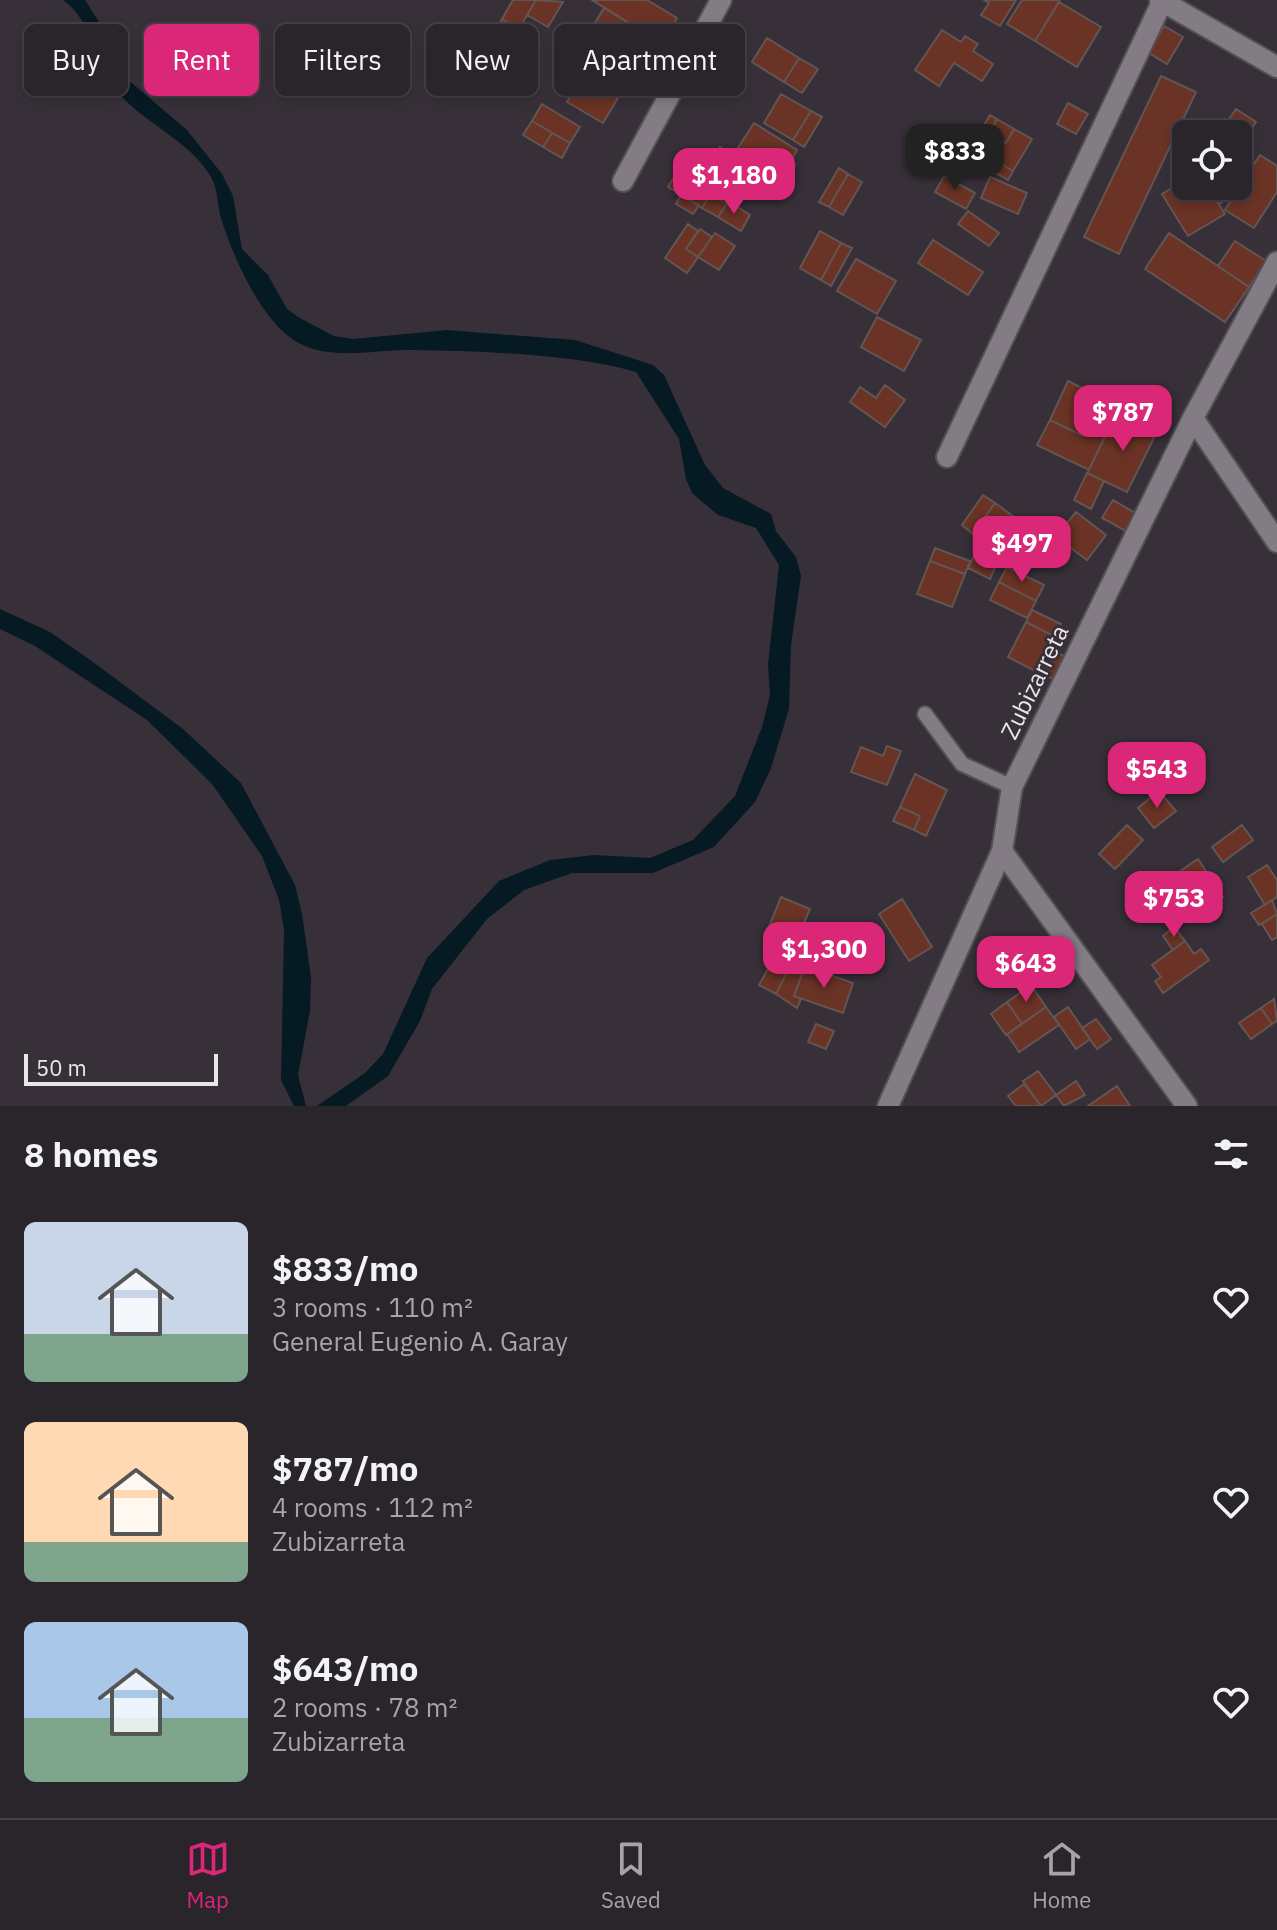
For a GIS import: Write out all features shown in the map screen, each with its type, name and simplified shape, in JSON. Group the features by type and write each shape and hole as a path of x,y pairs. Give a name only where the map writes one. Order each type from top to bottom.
{"street":[{"path":"623,181 721,0"},
{"path":"947,457 1162,1 1277,67"},
{"name":"Zubizarreta","path":"888,1106 1002,851 1012,787 1193,418 1277,262"},
{"path":"1193,418 1277,542"},
{"path":"1002,851 1187,1106"}],"lane":[{"path":"925,714 962,764 1012,787"}],"water":[{"path":"63,0 85,0 100,24 84,24"},
{"path":"128,80 187,130 222,174 233,196 242,249 268,275 287,309 334,336 353,339 447,330 575,340 653,365 664,375 705,465 723,488 771,514 776,531 796,557 801,576 791,645 789,709 771,768 755,802 714,847 653,873 572,873 524,890 487,919 432,989 420,1021 388,1076 346,1106 317,1106 365,1073 383,1054 427,958 499,881 550,860 594,855 650,858 693,840 735,796 762,727 770,695 768,664 779,565 756,528 718,515 692,493 686,479 679,439 636,372 556,357 496,353 413,350 331,352 305,346 290,338 276,325 252,291 221,218 215,186 202,164 121,96 128,96"},
{"path":"0,609 50,632 93,662 183,729 241,783 295,885 302,914 311,977 310,1011 298,1075 306,1106 294,1106 281,1080 284,930 279,900 262,856 212,784 147,720 35,646 0,629"}],"building":[{"path":"513,0 536,0 522,24 510,24 502,19"},
{"path":"536,0 563,2 548,27 527,15"},
{"path":"592,0 647,0 677,18 673,24 631,24"},
{"path":"984,0 1016,0 1000,26 981,15 989,3"},
{"path":"1022,0 1060,0 1035,41 1007,24"},
{"path":"1059,2 1101,27 1077,67 1035,41"},
{"path":"604,8 630,24 597,24"},
{"path":"1164,26 1183,37 1167,64 1149,53"},
{"path":"942,30 961,42 965,36 978,44 973,51 993,64 982,81 954,63 939,86 915,70"},
{"path":"767,38 799,58 784,82 752,62"},
{"path":"799,58 818,69 802,93 784,82"},
{"path":"1161,76 1196,92 1183,120 1172,120 1172,142 1119,254 1084,237"},
{"path":"781,94 811,111 793,140 764,123"},
{"path":"571,96 619,96 603,123 567,102"},
{"path":"1068,103 1088,114 1076,134 1057,124"},
{"path":"542,104 580,127 570,143 532,121"},
{"path":"1236,109 1256,122 1252,128 1252,120 1229,119"},
{"path":"811,111 822,117 804,147 793,140"},
{"path":"990,115 997,119 973,160 966,155"},
{"path":"997,119 1014,129 1006,143 989,133"},
{"path":"532,121 552,133 543,147 523,135"},
{"path":"754,123 797,150 790,162 795,165 785,181 736,151"},
{"path":"1014,129 1032,139 1013,171 979,151 989,133 1006,143"},
{"path":"552,133 570,143 562,158 543,147"},
{"path":"720,147 736,158 719,181 704,170"},
{"path":"979,151 1013,171 1008,180 973,160"},
{"path":"1260,155 1277,166 1277,192 1254,228 1225,210 1231,200 1252,200 1252,168"},
{"path":"736,158 748,167 732,190 719,181"},
{"path":"681,166 715,186 702,208 668,187"},
{"path":"839,168 848,174 829,207 819,202"},
{"path":"848,174 862,182 843,215 829,207"},
{"path":"944,176 975,193 966,209 935,192"},
{"path":"990,177 1027,193 1018,214 981,198"},
{"path":"1172,188 1172,200 1216,200 1225,214 1188,236 1162,194"},
{"path":"711,194 727,203 718,217 702,208"},
{"path":"681,195 699,205 693,214 676,204"},
{"path":"729,201 750,215 741,231 718,217"},
{"path":"968,211 999,233 989,246 958,224"},
{"path":"688,224 698,231 686,249 698,257 687,273 665,258"},
{"path":"700,229 712,237 698,257 686,249"},
{"path":"820,231 841,243 821,280 800,268"},
{"path":"715,233 735,246 719,270 698,257"},
{"path":"1169,233 1249,287 1225,322 1145,269"},
{"path":"933,240 983,272 968,295 918,263"},
{"path":"1235,241 1266,261 1249,287 1218,266"},
{"path":"841,243 852,248 831,286 821,280"},
{"path":"856,259 896,281 877,314 837,291"},
{"path":"877,317 921,340 904,371 861,347"},
{"path":"1068,381 1102,398 1083,436 1050,420"},
{"path":"885,385 905,400 885,427 850,402 860,387 876,398"},
{"path":"1099,403 1117,412 1089,470 1037,445 1050,420 1083,436"},
{"path":"1131,417 1158,430 1127,492 1087,473 1114,419 1127,425"},
{"path":"1087,473 1104,481 1091,509 1074,500"},
{"path":"983,495 995,503 973,534 962,525"},
{"path":"1113,500 1142,517 1131,534 1102,518"},
{"path":"995,503 1031,529 1010,559 973,534"},
{"path":"1076,512 1106,535 1087,560 1056,537"},
{"path":"978,547 1000,557 990,579 968,568"},
{"path":"935,548 970,561 965,574 930,561"},
{"path":"930,561 965,574 952,607 917,594"},
{"path":"1007,567 1044,585 1036,601 999,582"},
{"path":"999,582 1036,601 1027,618 990,600"},
{"path":"1032,610 1061,624 1055,637 1026,622"},
{"path":"1026,622 1055,637 1037,672 1008,657"},
{"path":"1049,648 1064,656 1053,679 1037,672"},
{"path":"887,746 901,751 887,785 851,772 861,747 883,756"},
{"path":"915,774 947,790 926,836 914,830 920,816 900,807"},
{"path":"1159,791 1176,811 1154,828 1138,808"},
{"path":"900,807 920,816 914,830 893,821"},
{"path":"1127,825 1143,840 1115,869 1099,854"},
{"path":"1242,825 1253,840 1223,862 1212,847"},
{"path":"1198,859 1223,897 1195,916 1189,908 1182,913 1169,895 1160,901 1152,890"},
{"path":"1267,865 1277,880 1277,897 1265,905 1248,877"},
{"path":"781,897 810,909 795,944 767,932"},
{"path":"902,899 932,947 909,961 879,914"},
{"path":"1272,900 1277,914 1259,925 1251,913"},
{"path":"1277,914 1277,937 1272,940 1262,924"},
{"path":"822,926 840,948 829,961 812,946"},
{"path":"1174,927 1185,941 1173,950 1163,936"},
{"path":"1185,941 1194,954 1201,949 1209,960 1163,993 1155,981 1161,977 1152,965"},
{"path":"773,960 789,968 776,994 759,985"},
{"path":"805,966 853,983 843,1013 794,996"},
{"path":"789,968 802,974 794,996 801,999 797,1008 776,994"},
{"path":"1031,985 1046,1007 1022,1024 1007,1002"},
{"path":"1274,999 1277,1021 1272,1024 1261,1008"},
{"path":"1007,1002 1022,1024 1006,1035 991,1014"},
{"path":"1046,1007 1059,1025 1019,1052 1007,1034"},
{"path":"1068,1007 1090,1039 1076,1049 1054,1017"},
{"path":"1261,1008 1272,1024 1251,1039 1239,1023"},
{"path":"1096,1019 1111,1039 1097,1049 1082,1028"},
{"path":"816,1024 834,1031 826,1049 808,1042"},
{"path":"1038,1071 1056,1095 1041,1106 1023,1081"},
{"path":"1076,1081 1085,1095 1064,1106 1056,1095"},
{"path":"1024,1084 1041,1106 1016,1106 1008,1096"},
{"path":"1117,1086 1130,1106 1088,1106"}]}
